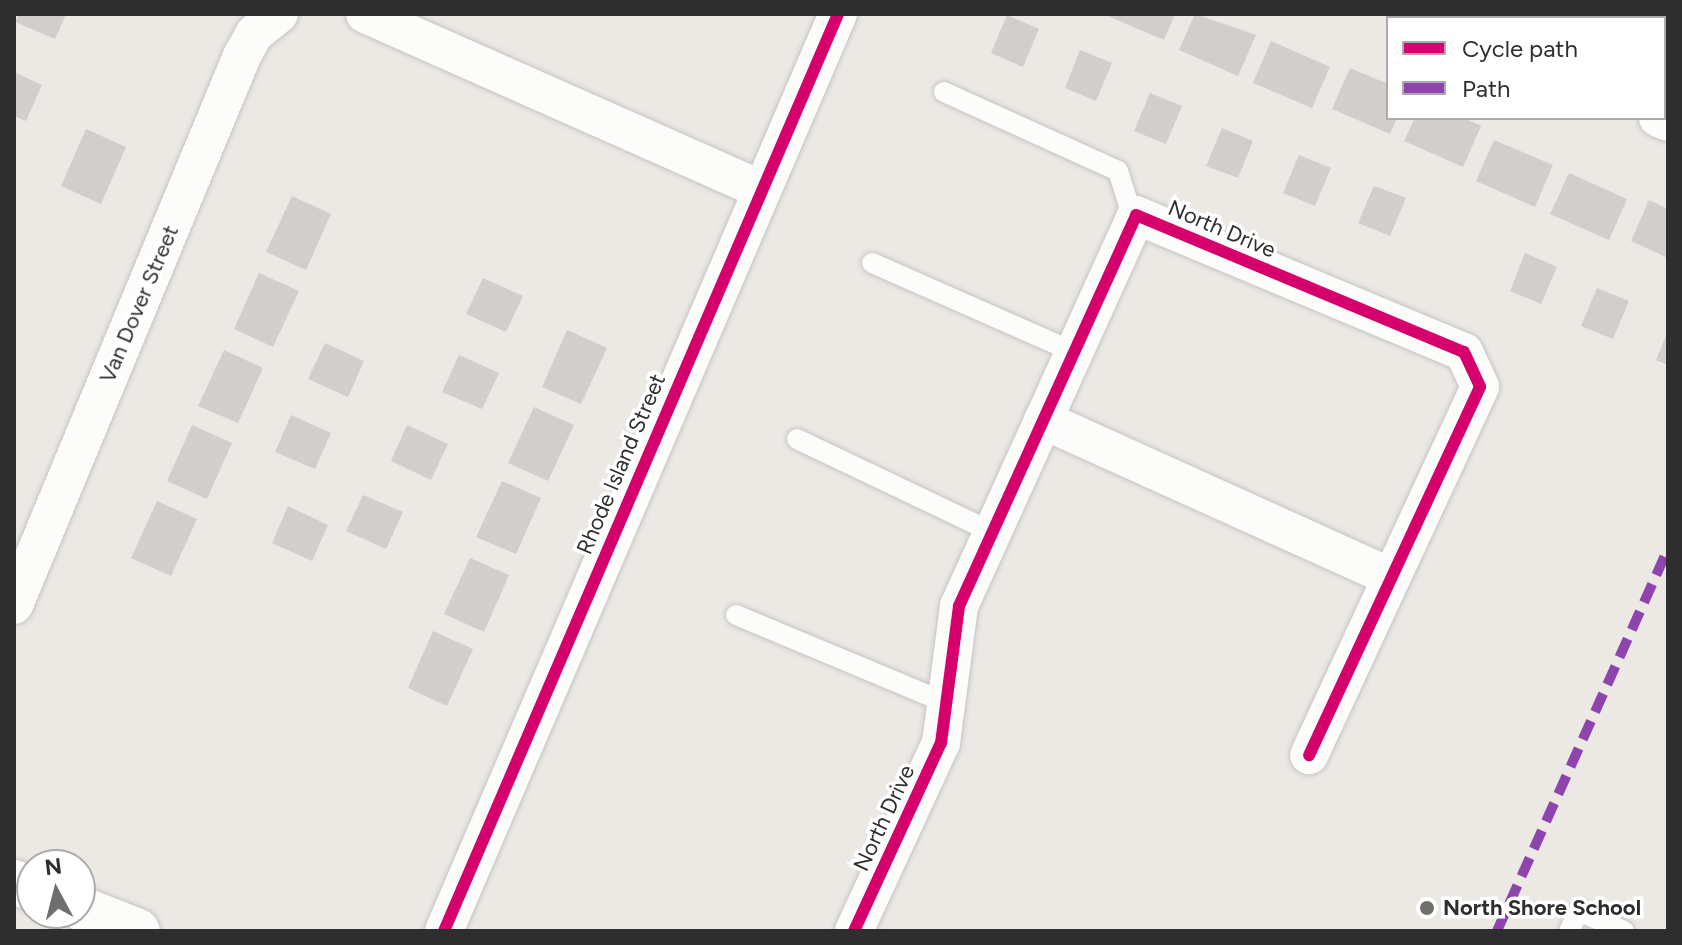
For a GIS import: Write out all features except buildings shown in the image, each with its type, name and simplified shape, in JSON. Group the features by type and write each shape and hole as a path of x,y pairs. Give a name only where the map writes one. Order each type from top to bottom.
{"street":[{"name":"Van Dover Street","path":"14,605 242,56 254,34 279,14"},
{"path":"365,14 760,189"},
{"name":"Rhode Island Street","path":"444,931 760,189 838,14"},
{"name":"North Drive","path":"854,931 941,743 959,606 1136,215 1464,352 1480,387 1309,755"},
{"path":"1043,420 1391,577"},
{"path":"96,914 138,931"}],"lane":[{"path":"944,92 1118,171 1134,221"},
{"path":"872,263 1074,352"},
{"path":"797,439 992,532"},
{"path":"736,615 946,703"},
{"path":"1569,931 1579,911 1624,931"}],"marked path":[{"path":"1497,931 1668,548"}],"cycle path":[{"path":"444,931 838,14"},
{"path":"854,931 941,743 959,606 1136,215 1464,352 1480,387 1309,755"}],"place":[{"name":"North Shore School","path":"1427,908"}]}
